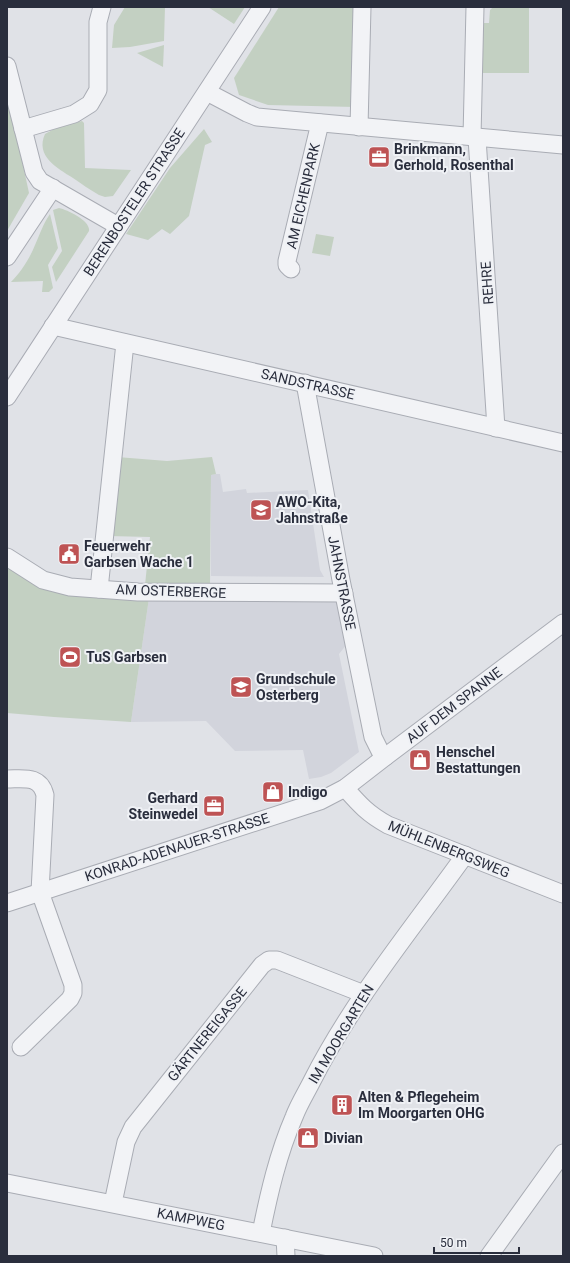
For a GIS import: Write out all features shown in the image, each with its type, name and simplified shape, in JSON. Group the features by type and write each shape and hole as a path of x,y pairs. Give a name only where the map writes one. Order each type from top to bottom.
{"street":[{"path":"23,129 74,114 90,104 98,90 98,22 102,7"},
{"name":"BERENBOSTELER STRASSE","path":"7,397 262,7"},
{"path":"359,127 362,7"},
{"path":"475,7 475,137"},
{"path":"7,66 34,172 40,181 118,226"},
{"name":"AM EICHENPARK","path":"207,92 257,117 563,145"},
{"name":"AM EICHENPARK","path":"290,269 287,265 287,261 320,123"},
{"name":"REHRE","path":"475,137 496,428"},
{"path":"7,258 53,188"},
{"name":"SANDSTRASSE","path":"52,326 563,443"},
{"path":"99,589 125,343"},
{"name":"JAHNSTRASSE","path":"305,383 344,593 365,691 373,737 380,751 385,757"},
{"name":"AM OSTERBERGE","path":"7,557 36,576 50,582 70,587 138,592 344,593"},
{"name":"AUF DEM SPANNE","path":"345,788 563,623"},
{"path":"7,779 28,779 35,781 44,789 45,795 40,892 73,986 73,992 70,999 21,1046"},
{"name":"MÜHLENBERGSWEG","path":"345,788 374,817 388,825 563,894"},
{"name":"KONRAD-ADENAUER-STRASSE","path":"7,903 320,800 345,788"},
{"name":"IM MOORGARTEN","path":"261,1233 274,1171 294,1115 322,1062 364,994 465,856"},
{"name":"GÄRTNEREIGASSE","path":"113,1203 126,1142 133,1127 265,963 272,959 277,960 364,994"},
{"path":"490,1256 563,1153"},
{"name":"KAMPWEG","path":"7,1183 374,1256"},
{"path":"285,1238 286,1256"}],"shaded area":[{"name":"AWO-Kita, Jahnstraße","path":"220,474 223,492 246,489 247,493 308,490 320,570 324,577 211,576 211,475"},
{"name":"Grundschule Osterberg","path":"149,598 337,602 347,644 339,654 359,752 331,773 321,777 309,779 303,750 235,751 206,721 131,722"}],"green space":[{"path":"125,7 165,7 164,41 130,47 112,48 114,25"},
{"path":"208,7 245,7 234,24"},
{"path":"279,7 360,7 355,107 268,105 239,95 234,78"},
{"path":"493,7 529,7 529,73 480,73 480,23 489,23 490,10"},
{"path":"164,45 163,67 137,53"},
{"path":"7,91 29,193 7,231"},
{"path":"82,121 84,123 85,168 131,170 113,196 105,197 99,195 60,170 45,155 43,142 45,134 54,129"},
{"path":"204,129 212,142 205,145 189,216 170,234 162,229 148,240 126,234 170,168"},
{"path":"59,208 68,211 83,220 89,227 89,231 56,282 52,267 62,251 53,210"},
{"path":"50,214 58,248 48,265 53,288 49,292 42,292 43,281 11,282 28,260 43,225"},
{"path":"316,234 334,237 330,256 312,253"},
{"path":"117,457 167,461 212,457 216,474 211,475 210,586 145,585 150,537 108,536"},
{"name":"TuS Garbsen","path":"7,561 41,585 149,598 131,722 7,713"}],"place":[{"name":"Brinkmann, Gerhold, Rosenthal","path":"379,157"},
{"name":"AWO-Kita, Jahnstraße","path":"261,510"},
{"name":"Feuerwehr Garbsen Wache 1","path":"69,554"},
{"name":"TuS Garbsen","path":"70,657"},
{"name":"Grundschule Osterberg","path":"241,687"},
{"name":"Henschel Bestattungen","path":"420,760"},
{"name":"Indigo","path":"273,792"},
{"name":"Gerhard Steinwedel","path":"214,806"},
{"name":"Alten & Pflegeheim Im Moorgarten OHG","path":"342,1105"},
{"name":"Divian","path":"308,1138"}]}
